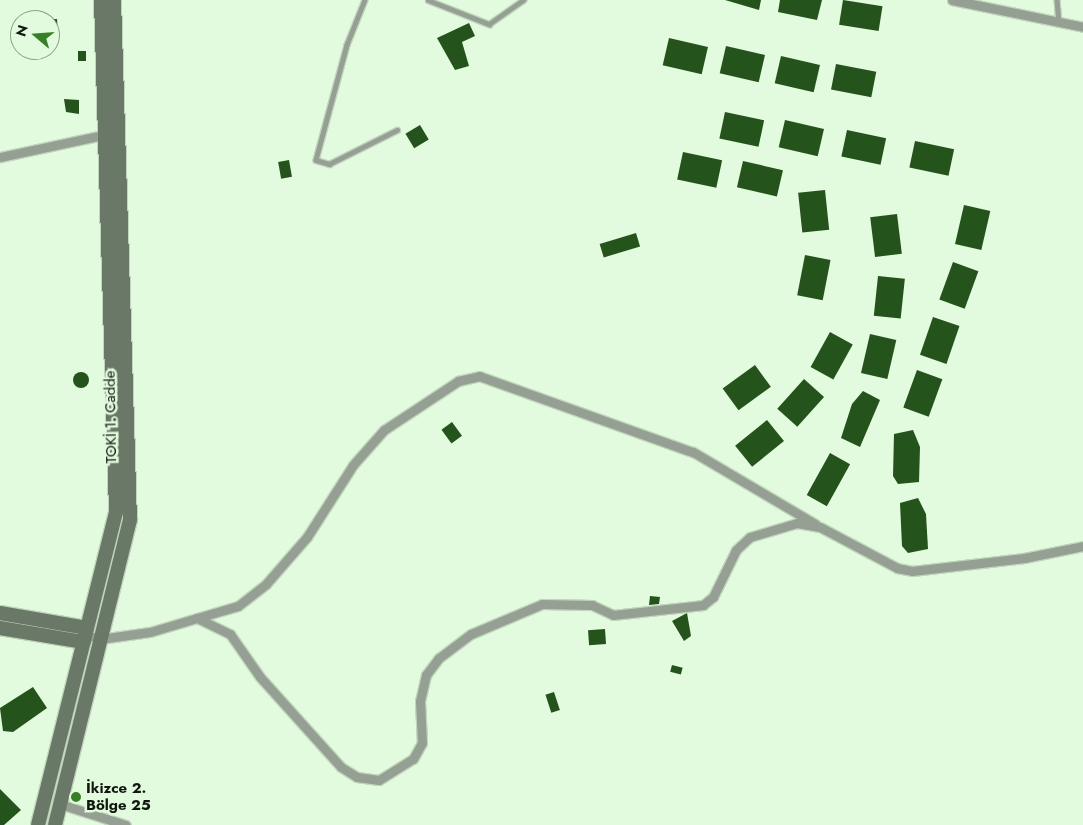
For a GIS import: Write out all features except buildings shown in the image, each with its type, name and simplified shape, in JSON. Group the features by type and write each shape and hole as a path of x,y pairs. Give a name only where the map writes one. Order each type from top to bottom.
{"main road":[{"path":"38,825 116,512 103,135 101,0"},
{"name":"TOKİ 1. Cadde","path":"55,825 130,520 114,0"},
{"path":"0,613 86,635"},
{"path":"0,628 86,635"}],"street":[{"path":"952,0 1083,27"},
{"path":"0,157 103,135"},
{"path":"86,635 100,639 150,632 238,606 266,584 307,537 353,465 384,430 458,381 479,376 693,452 820,527 897,568 912,571 1008,561 1083,546"},
{"path":"197,618 230,634 260,677 341,767 357,777 379,780 413,759 422,743 420,701 426,675 439,658 471,634 542,604 560,601 592,605 613,616 704,605 713,597 736,550 750,537 796,523 820,527"},
{"path":"60,804 126,825"}],"lane":[{"path":"364,0 347,45 316,160 329,164 397,130"},
{"path":"428,0 489,24 523,0"},
{"path":"1057,0 1059,22"}],"place":[{"name":"İkizce 2. Bölge 25","path":"76,797"}]}
